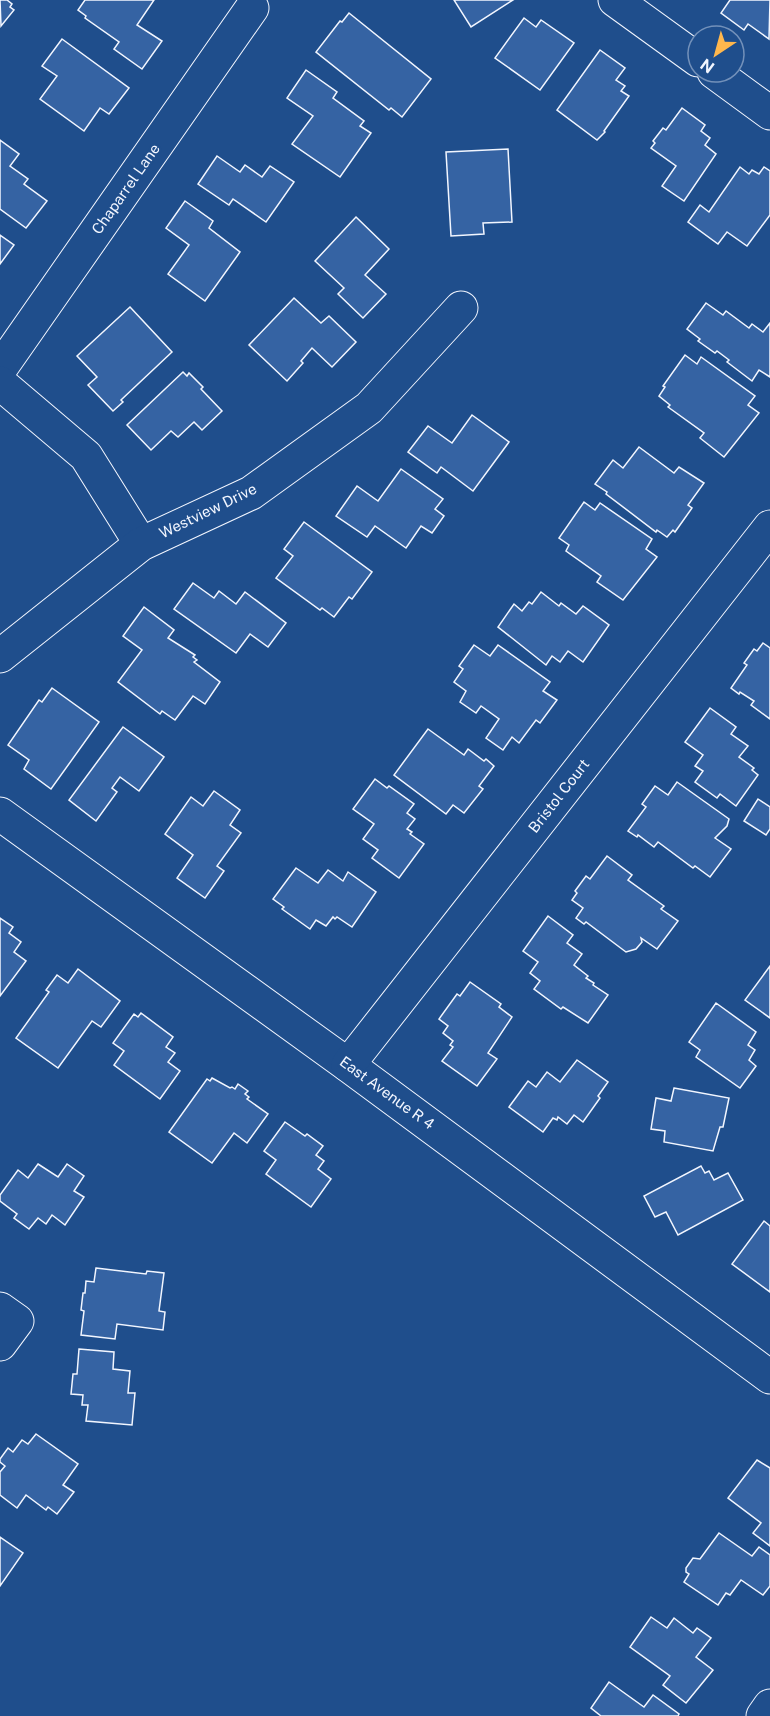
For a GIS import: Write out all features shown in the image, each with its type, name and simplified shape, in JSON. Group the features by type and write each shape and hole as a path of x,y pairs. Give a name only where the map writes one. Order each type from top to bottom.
{"street":[{"path":"615,0 686,51"},
{"name":"Chaparrel Lane","path":"0,369 252,8"},
{"path":"731,84 770,112"},
{"name":"Westview Drive","path":"0,656 141,544 251,494 369,408 461,308"},
{"path":"0,383 86,456 141,544"},
{"name":"Bristol Court","path":"348,1065 770,527"},
{"name":"East Avenue R 4","path":"0,814 348,1065 770,1377"},
{"path":"763,1716 770,1706"}],"building":[{"path":"0,0 7,0 12,4 10,7 14,10 1,26"},
{"path":"85,0 154,0 137,25 162,41 142,69 114,49 119,42 85,18 86,16 78,10"},
{"path":"454,0 513,0 471,27"},
{"path":"730,0 770,0 769,39 748,24 746,27 746,24 736,24 721,13"},
{"path":"349,13 431,79 402,117 391,108 389,110 316,52"},
{"path":"524,18 536,27 541,20 574,43 540,90 495,58"},
{"path":"62,39 129,88 109,114 100,108 84,131 40,99 57,76 42,66"},
{"path":"600,50 625,68 616,80 625,86 621,91 629,96 597,140 557,110"},
{"path":"306,70 337,92 333,98 364,121 360,126 371,133 340,177 292,144 313,116 287,98"},
{"path":"682,108 705,125 701,131 710,138 705,145 716,154 684,201 662,186 676,166 651,148 655,143 653,141 663,128 666,130"},
{"path":"0,140 19,154 10,166 28,179 24,184 47,201 26,228 0,209"},
{"path":"508,149 512,222 483,223 484,234 451,236 446,152"},
{"path":"217,156 240,172 245,165 262,177 270,166 294,182 266,222 233,199 229,205 198,184"},
{"path":"740,167 749,174 752,170 759,174 764,167 770,171 770,215 747,246 727,232 718,244 688,222 700,205 709,212"},
{"path":"185,201 213,221 209,228 240,252 205,301 168,274 189,245 166,228"},
{"path":"356,217 389,249 365,275 386,294 363,318 338,294 344,288 315,261"},
{"path":"0,235 14,245 0,264"},
{"path":"294,298 321,323 329,316 356,342 332,367 312,348 301,361 303,363 287,381 249,345"},
{"path":"706,303 723,315 726,311 749,328 752,324 763,332 770,323 770,377 759,370 752,381 727,362 729,360 717,351 715,353 698,341 700,339 687,329"},
{"path":"130,307 172,352 121,400 123,402 113,411 88,385 97,377 77,356"},
{"path":"685,355 697,364 701,357 755,396 748,405 759,413 724,457 700,438 704,433 668,407 670,405 659,396 665,387 663,386"},
{"path":"183,372 187,376 189,373 203,387 201,389 222,411 202,430 194,422 178,437 171,431 151,450 127,425"},
{"path":"472,415 509,442 473,491 441,467 437,473 408,452 428,426 452,443"},
{"path":"639,447 674,473 679,467 704,483 688,505 692,508 675,532 673,530 667,537 657,530 656,532 595,484 613,460 623,468"},
{"path":"401,469 443,499 435,509 444,516 432,533 421,526 406,548 375,526 367,537 336,516 357,486 378,501"},
{"path":"584,502 595,510 600,503 652,539 646,549 657,557 623,600 597,582 601,576 566,551 569,545 559,538"},
{"path":"304,522 372,572 352,599 349,597 334,617 322,608 320,610 276,578 293,556 284,549"},
{"path":"193,583 214,598 219,591 236,604 245,592 286,623 268,647 250,634 236,653 174,609"},
{"path":"541,592 559,606 561,603 576,614 583,606 609,625 583,662 568,651 560,662 552,656 546,665 498,627 514,604 522,611 529,602 532,604"},
{"path":"144,607 174,630 168,638 195,655 193,657 197,660 194,662 220,682 205,704 193,696 175,720 162,711 160,714 118,682 142,650 123,636"},
{"path":"763,643 770,648 770,719 751,705 754,701 731,688 747,665 744,663 754,649 757,651"},
{"path":"474,645 490,656 498,645 550,682 543,691 557,700 540,723 536,720 519,743 512,737 503,750 486,738 499,719 481,706 476,713 460,702 466,691 454,682 463,669 459,666"},
{"path":"52,688 99,722 51,789 24,769 29,760 8,745 39,700 42,702"},
{"path":"710,708 736,727 731,734 748,746 739,757 754,768 752,770 758,775 736,806 720,794 717,798 695,782 703,771 695,766 703,755 685,742"},
{"path":"123,727 164,757 139,791 120,777 112,788 117,792 96,821 69,800"},
{"path":"428,729 464,755 468,749 494,766 479,786 483,789 464,813 453,805 446,814 394,775"},
{"path":"375,779 414,804 407,813 415,819 407,829 424,844 399,878 372,858 378,850 363,839 374,824 353,809"},
{"path":"677,782 729,819 727,826 715,838 731,849 710,877 695,866 693,868 658,842 654,847 638,835 637,837 628,831 646,807 642,804 655,786 668,795"},
{"path":"214,791 240,810 230,825 241,833 217,866 224,871 205,898 177,878 193,855 165,834 191,797 203,806"},
{"path":"758,799 770,807 770,829 766,835 744,821"},
{"path":"607,856 632,875 628,880 664,906 661,909 678,921 657,949 641,938 642,942 636,949 626,952 586,922 584,924 576,918 583,908 572,900 577,893 575,891 586,876 590,879"},
{"path":"296,868 318,883 328,870 343,881 348,872 376,892 352,927 337,917 335,919 333,917 326,926 316,920 310,929 282,909 284,907 273,899"},
{"path":"548,916 573,935 567,943 582,954 574,965 588,976 586,978 594,983 593,985 608,995 588,1023 563,1007 561,1009 534,989 540,981 530,973 538,962 523,951"},
{"path":"0,918 13,927 9,933 21,942 14,952 26,961 0,996"},
{"path":"770,966 770,1018 745,1000"},
{"path":"78,969 120,1001 101,1027 92,1021 58,1068 16,1038 49,992 46,990 57,975 68,983"},
{"path":"470,982 501,1004 499,1007 512,1017 488,1053 497,1059 477,1086 442,1061 453,1047 450,1045 453,1041 443,1033 448,1026 439,1019 457,994 460,996"},
{"path":"716,1003 756,1032 748,1045 755,1050 749,1060 756,1066 740,1088 696,1057 700,1050 689,1042"},
{"path":"141,1013 173,1037 166,1047 175,1053 168,1062 180,1071 160,1099 114,1065 124,1051 113,1043 134,1014 138,1017"},
{"path":"577,1060 608,1082 583,1122 574,1115 567,1124 558,1117 557,1120 553,1118 543,1132 509,1107 528,1081 536,1087 547,1072 560,1082"},
{"path":"212,1078 230,1088 235,1089 238,1084 248,1091 245,1094 249,1097 247,1099 268,1114 247,1143 234,1133 212,1163 169,1132 207,1079 210,1081"},
{"path":"674,1088 729,1098 723,1127 720,1127 713,1151 664,1142 665,1131 651,1129 656,1098 671,1101"},
{"path":"285,1122 323,1146 316,1155 324,1161 318,1169 331,1179 311,1207 266,1174 276,1160 264,1151"},
{"path":"38,1164 58,1177 67,1164 84,1176 74,1191 84,1197 65,1225 52,1215 46,1224 38,1218 29,1229 14,1218 17,1214 0,1201 0,1195 18,1170 28,1178"},
{"path":"701,1166 705,1173 709,1171 714,1180 728,1173 743,1200 678,1235 666,1212 655,1217 644,1196"},
{"path":"764,1221 770,1226 770,1292 732,1264"},
{"path":"96,1268 146,1274 147,1271 164,1273 159,1311 165,1312 163,1330 117,1324 115,1339 81,1335 84,1311 81,1310 83,1293 85,1293 86,1281 94,1282"},
{"path":"79,1349 114,1352 113,1369 130,1371 128,1393 135,1393 132,1425 86,1421 88,1405 82,1405 83,1395 71,1394 73,1374 77,1374"},
{"path":"36,1434 78,1464 63,1485 74,1492 57,1514 48,1507 46,1510 26,1495 17,1508 0,1495 0,1472 5,1466 0,1459 8,1448 13,1452 22,1440 28,1444"},
{"path":"757,1460 770,1468 770,1546 753,1533 761,1523 728,1498"},
{"path":"719,1533 752,1556 759,1547 770,1555 770,1586 763,1595 741,1580 730,1595 726,1593 718,1605 684,1582 689,1574 686,1568 693,1558 700,1559"},
{"path":"0,1537 23,1553 0,1586"},
{"path":"651,1617 667,1628 674,1618 693,1633 697,1628 711,1638 696,1657 713,1670 686,1703 663,1685 670,1676 630,1647"},
{"path":"609,1682 644,1707 653,1695 679,1714 678,1716 601,1716 591,1708"}]}
